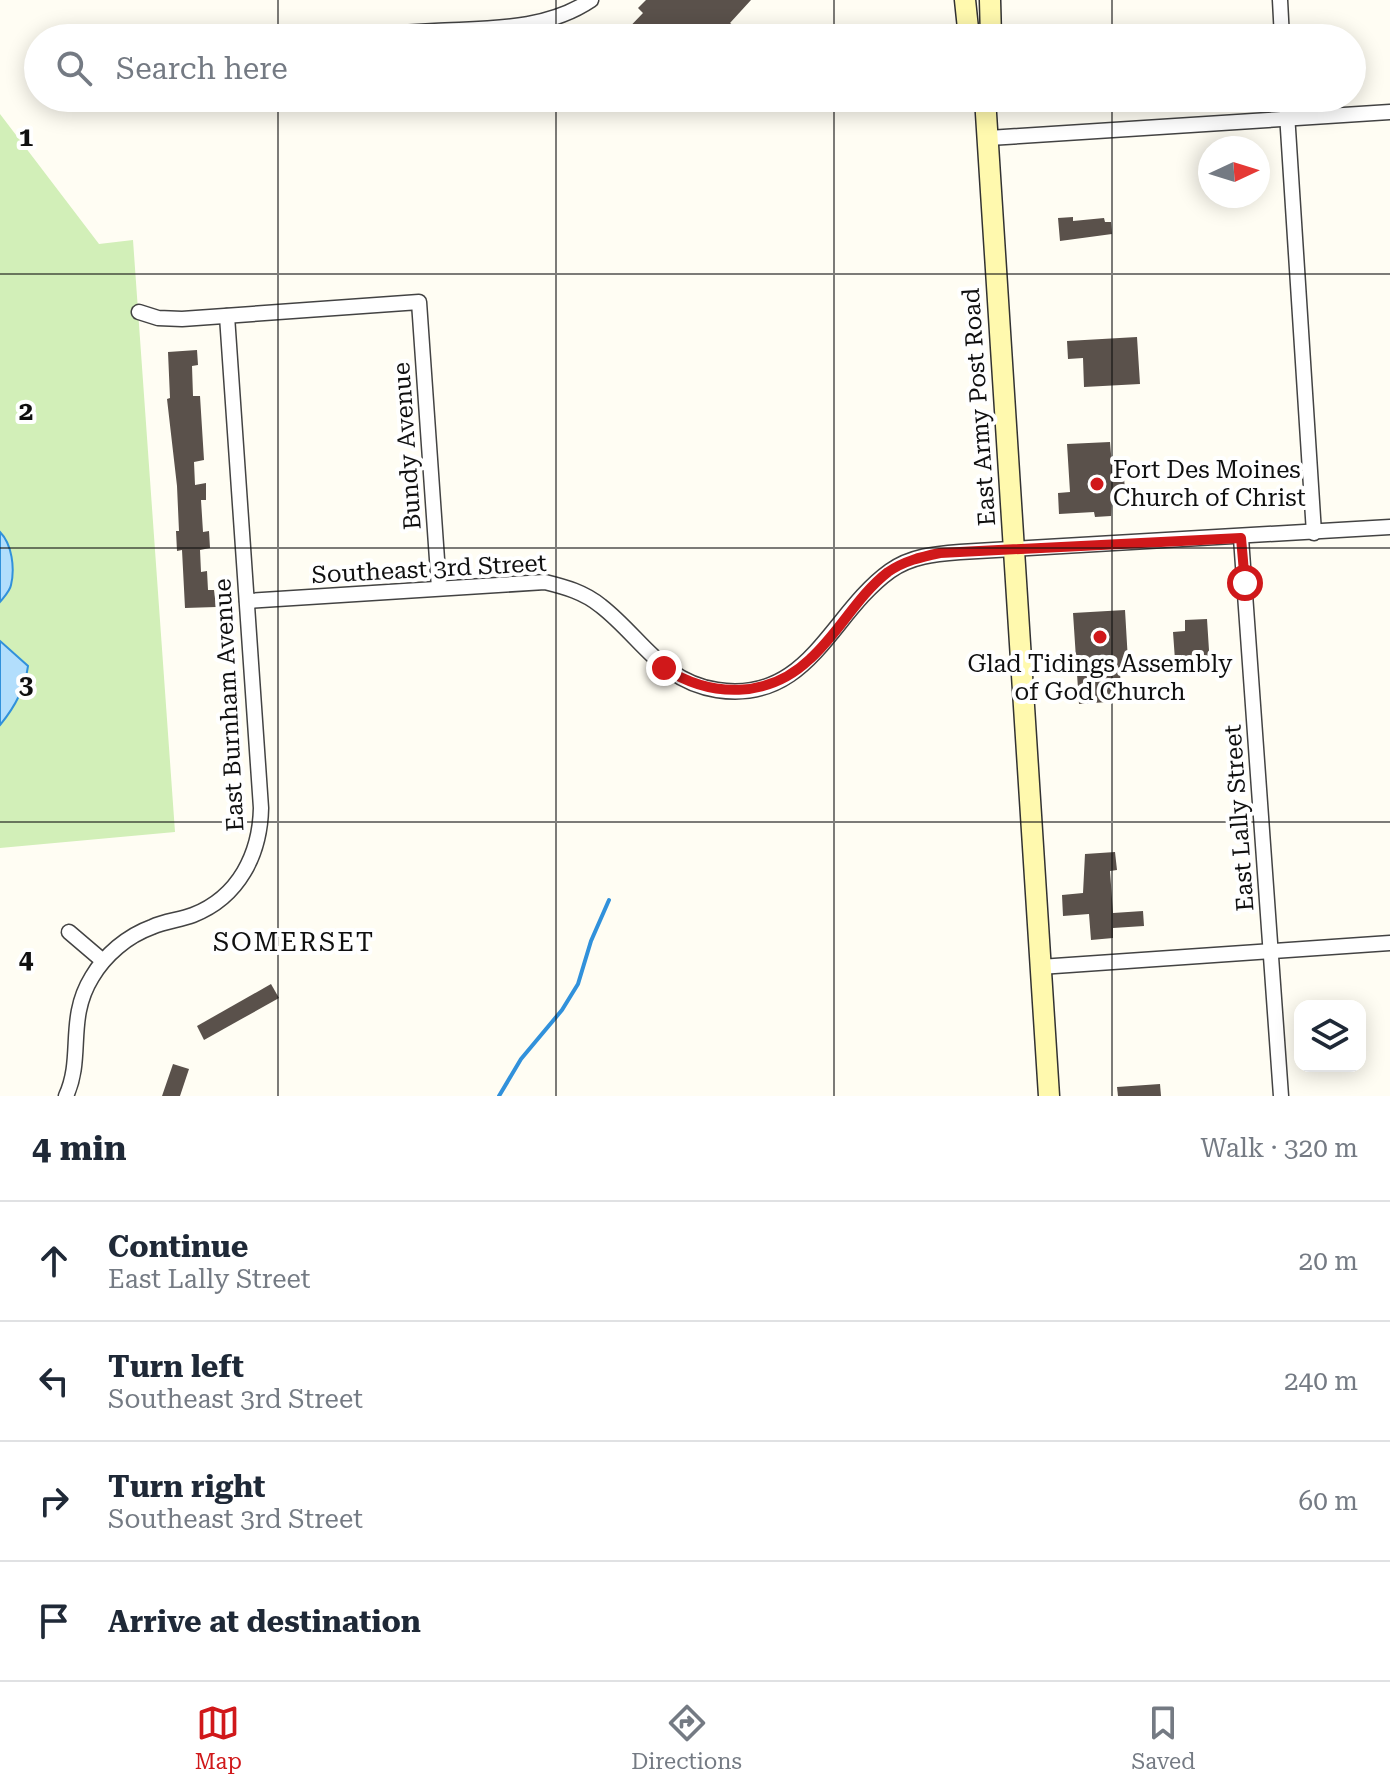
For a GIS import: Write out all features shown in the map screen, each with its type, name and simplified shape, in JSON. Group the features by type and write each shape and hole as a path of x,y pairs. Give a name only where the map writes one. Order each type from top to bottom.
{"main road":[{"path":"965,0 968,24"},
{"path":"990,0 991,24"},
{"name":"East Army Post Road","path":"986,112 1049,1096"}],"street":[{"path":"523,24 538,23 562,15 591,0"},
{"path":"1280,0 1281,24"},
{"path":"1287,112 1314,533"},
{"path":"989,138 1390,112"},
{"name":"Bundy Avenue","path":"227,316 419,302 439,588"},
{"path":"139,312 158,318 227,316"},
{"name":"East Burnham Avenue","path":"66,1096 72,1075 76,1015 87,987 103,961 134,935 209,907 239,881 250,864 261,827 227,316"},
{"name":"Southeast 3rd Street","path":"247,601 524,582 564,586 600,605 650,656 680,679 719,691 739,691 758,688 795,672 818,652 871,588 889,572 905,562 940,553 1390,527"},
{"name":"East Lally Street","path":"1241,538 1281,1096"},
{"path":"69,932 103,961"},
{"path":"1040,967 1390,943"}],"green space":[{"path":"0,114 99,244 133,240 175,832 0,848"}],"water":[{"path":"0,532 10,550 13,571 10,587 0,602"},
{"path":"0,641 28,666 18,697 0,725"}],"building":[{"path":"646,0 751,0 731,24 632,24 643,13 638,8"},
{"path":"1073,217 1073,221 1104,218 1105,222 1111,222 1112,234 1060,241 1058,218"},
{"path":"1137,337 1140,384 1084,387 1083,358 1068,359 1067,341"},
{"path":"197,350 198,365 192,366 193,396 200,396 204,460 194,462 195,485 206,483 206,500 201,500 203,532 209,531 210,548 200,550 201,572 207,571 208,590 214,590 216,607 185,608 182,550 177,551 177,486 167,399 170,398 168,352"},
{"name":"Fort Des Moines Church of Christ","path":"1110,442 1113,478 1124,478 1125,489 1112,490 1111,516 1095,517 1094,512 1059,514 1058,493 1070,492 1067,444"},
{"name":"Glad Tidings Assembly of God Church","path":"1125,610 1128,661 1132,661 1133,672 1120,673 1122,701 1079,704 1073,613"},
{"path":"1207,619 1210,666 1188,668 1188,659 1175,660 1173,632 1185,631 1185,620"},
{"path":"1115,852 1117,870 1110,871 1113,913 1143,911 1144,926 1113,928 1113,938 1091,940 1089,914 1063,916 1062,895 1083,893 1085,854"},
{"path":"271,984 279,998 204,1040 197,1026"},
{"path":"173,1064 189,1069 180,1096 162,1096"},
{"path":"1160,1084 1161,1096 1118,1096 1117,1087"}],"waterway":[{"path":"499,1096 521,1059 562,1010 578,984 591,941 609,900"}],"place":[{"name":"Fort Des Moines Church of Christ","path":"1097,484"},
{"name":"Glad Tidings Assembly of God Church","path":"1100,637"}],"district":[{"name":"SOMERSET","path":"294,942"}],"route":[{"path":"664,668 680,679 719,691 739,691 778,682 810,660 871,588 889,572 905,562 940,553 1241,538 1245,583"}]}
